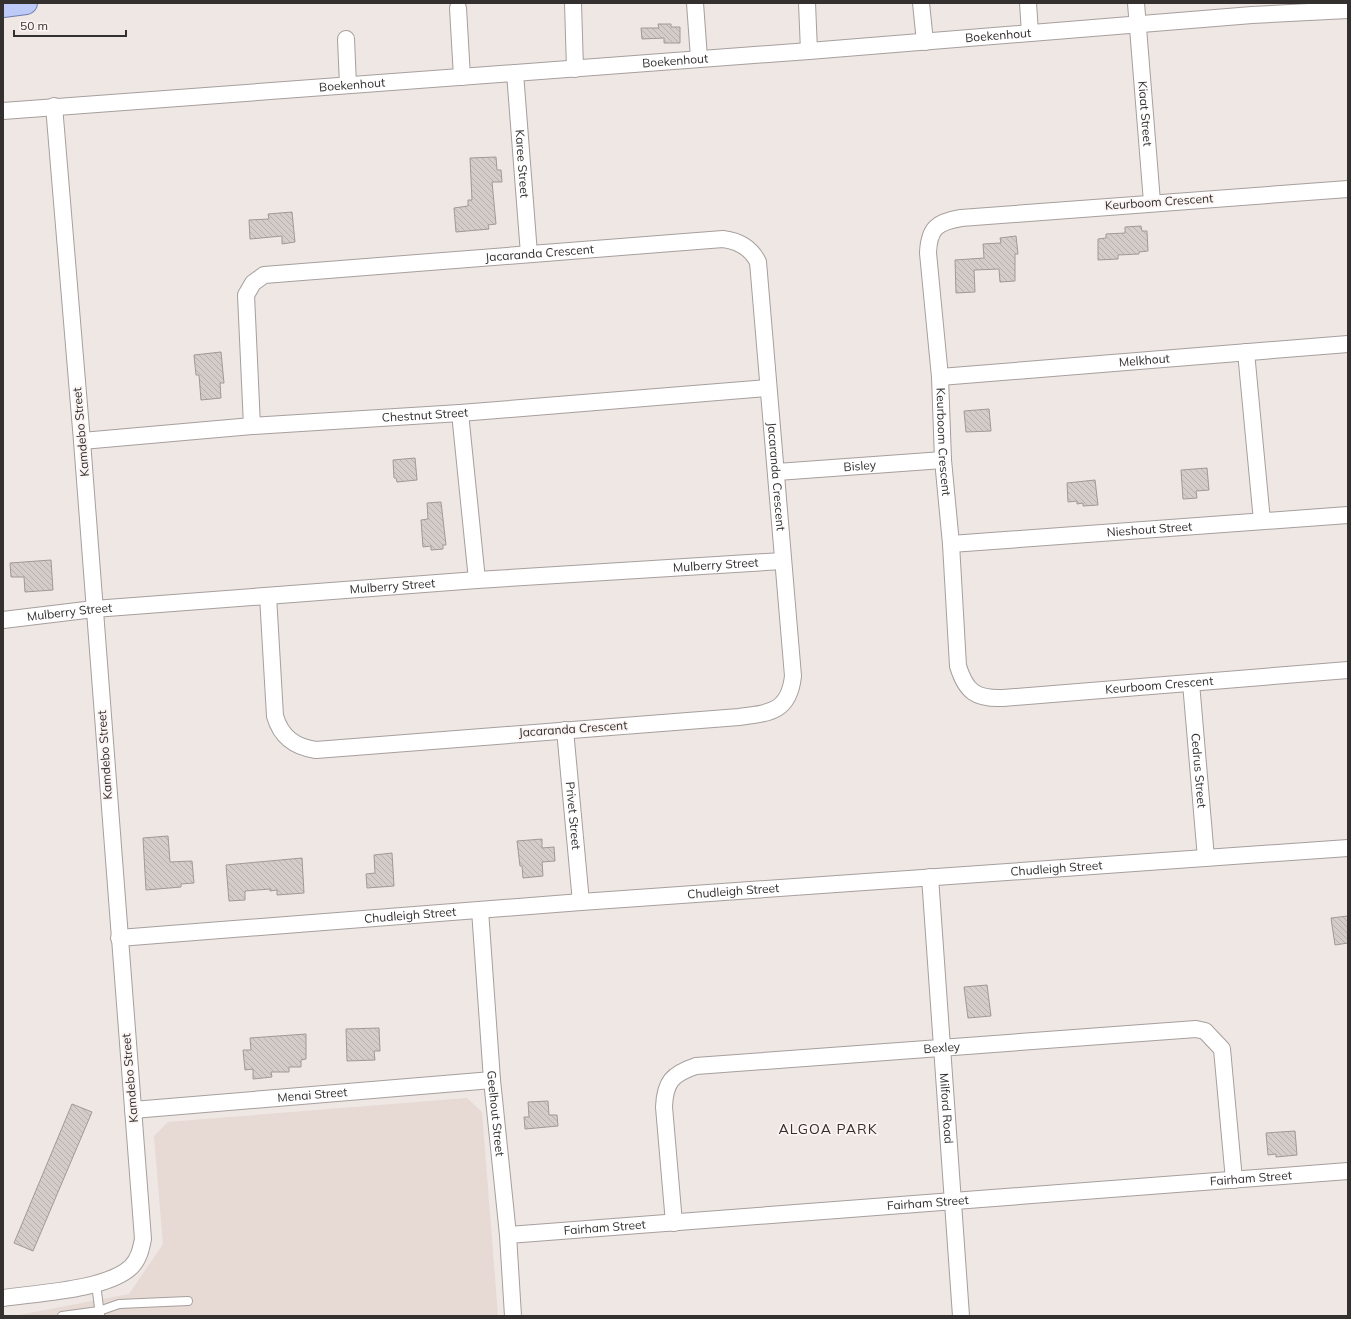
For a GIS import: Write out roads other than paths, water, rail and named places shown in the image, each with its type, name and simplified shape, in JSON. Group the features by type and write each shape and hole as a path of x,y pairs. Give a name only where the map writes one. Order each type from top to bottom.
{"main road":[{"path":"3,6 26,3"}],"street":[{"path":"573,3 575,69"},
{"path":"695,3 699,58"},
{"path":"807,3 809,51"},
{"path":"921,3 925,42"},
{"path":"1028,3 1030,33"},
{"name":"Kiaat Street","path":"1136,3 1152,202"},
{"path":"458,8 462,77"},
{"name":"Boekenhout","path":"3,110 575,69 699,58 809,51 1137,25 1252,9 1348,10"},
{"path":"346,39 348,85"},
{"name":"Karee Street","path":"515,73 528,254"},
{"name":"Kamdebo Street","path":"3,1298 96,1284 124,1273 132,1266 142,1247 143,1231 119,938 82,441 54,106"},
{"name":"Keurboom Crescent","path":"1348,189 1152,202 961,218 945,221 938,225 928,242 940,377 943,460 951,544 958,666 966,685 977,695 991,698 1003,698 1348,670"},
{"name":"Jacaranda Crescent","path":"252,426 246,294 248,288 258,278 264,275 723,239 733,240 744,246 754,253 758,262 768,388 777,472 782,561 792,676 789,694 785,703 776,710 766,714 739,717 316,750 298,746 284,736 278,727 275,716 268,596"},
{"name":"Melkhout","path":"940,377 1348,344"},
{"path":"1246,352 1262,521"},
{"name":"Chestnut Street","path":"82,441 252,426 460,413 768,388"},
{"path":"460,413 477,580"},
{"name":"Bisley","path":"777,472 943,460"},
{"name":"Nieshout Street","path":"951,544 1348,515"},
{"name":"Mulberry Street","path":"3,620 94,609 477,580 782,561"},
{"name":"Cedrus Street","path":"1191,683 1206,858"},
{"name":"Privet Street","path":"565,730 581,902"},
{"name":"Chudleigh Street","path":"119,938 581,902 1348,848"},
{"name":"Milford Road","path":"930,877 961,1316"},
{"name":"Geelhout Street","path":"480,910 492,1080 508,1235 513,1316"},
{"name":"Bexley","path":"674,1223 664,1093 668,1084 675,1075 696,1066 1187,1029 1205,1031 1222,1049 1234,1180"},
{"name":"Menai Street","path":"133,1110 492,1080"},
{"name":"Fairham Street","path":"508,1235 1348,1171"}],"lane":[{"path":"96,1284 99,1314"},
{"path":"62,1316 99,1314 119,1304 188,1301"}],"district":[{"name":"ALGOA PARK","path":"828,1129"}]}
